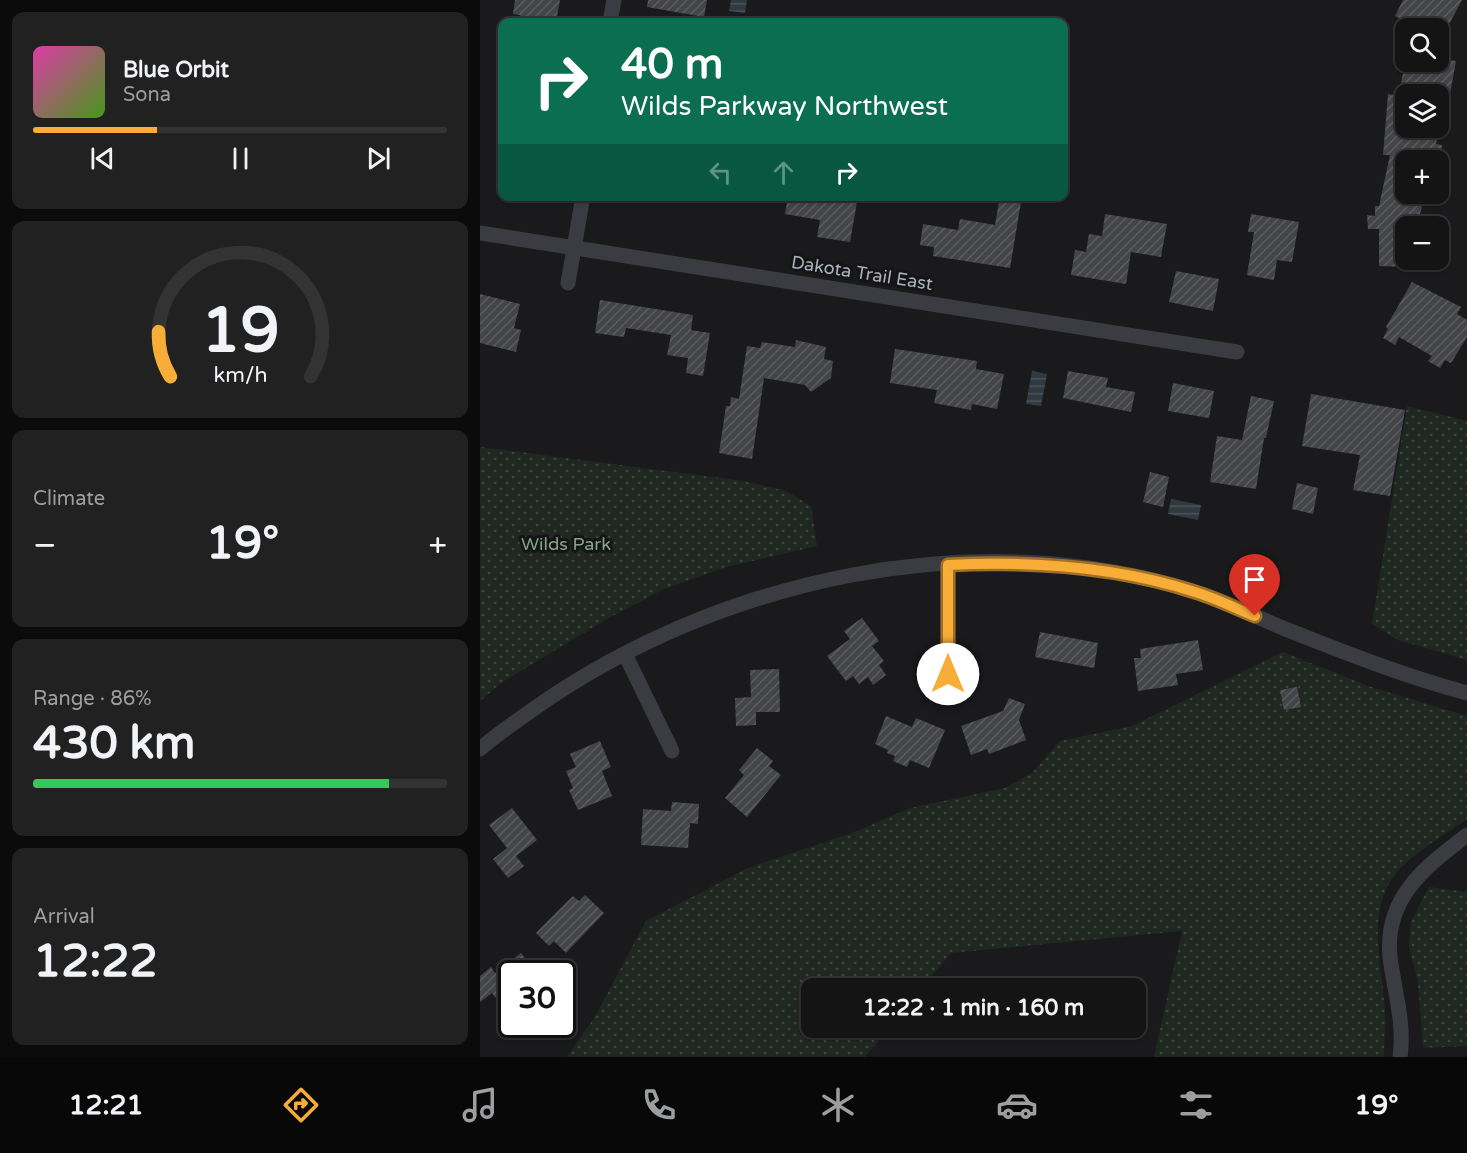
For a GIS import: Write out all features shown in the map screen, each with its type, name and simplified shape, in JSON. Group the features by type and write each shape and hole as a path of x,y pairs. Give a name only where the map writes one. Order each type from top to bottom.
{"street":[{"path":"611,18 614,0"},
{"path":"568,283 582,201"},
{"name":"Dakota Trail East","path":"480,233 1238,352"},
{"path":"480,749 576,680 625,654 727,607 824,579 887,570 948,565 1001,562 1104,571 1148,580 1195,592 1350,655 1467,693"},
{"path":"948,565 948,674"},
{"path":"625,654 672,751"},
{"path":"1400,1057 1399,1002 1390,956 1391,925 1416,876 1467,835"}],"green space":[{"path":"1407,406 1467,421 1467,660 1398,640 1372,624"},
{"name":"Wilds Park","path":"480,447 744,481 786,491 811,506 817,546 726,567 664,589 605,620 501,683 480,701"},
{"path":"1283,652 1371,687 1467,716 1467,819 1407,862 1393,877 1384,894 1379,913 1379,952 1385,1017 1384,1057 1154,1057 1182,931 951,953 930,978 801,978 801,1038 881,1038 865,1057 567,1057 596,1015 646,921 748,868 855,832 910,808 1005,788 1032,773 1060,741 1132,726"},
{"path":"1429,887 1467,892 1467,1046 1423,1048 1418,983 1409,947 1411,922"}],"shaded area":[{"path":"731,0 747,0 745,13 729,11"},
{"path":"1032,371 1047,374 1041,406 1026,404"},
{"path":"1171,499 1201,505 1198,520 1168,514"}],"building":[{"path":"515,0 560,0 557,18 519,18 520,15 513,14"},
{"path":"648,0 707,0 704,17 647,7"},
{"path":"1403,0 1462,0 1449,24 1449,18 1399,18 1395,16"},
{"path":"1449,60 1456,61 1450,94 1449,84 1401,84 1403,72 1449,72"},
{"path":"1388,94 1395,95 1395,138 1437,138 1436,144 1442,145 1441,150 1395,150 1395,204 1422,204 1420,216 1395,216 1395,267 1379,266 1379,229 1368,229 1367,215 1375,216 1375,206 1379,206 1390,155 1383,155"},
{"path":"787,201 857,201 850,242 817,237 820,220 785,214"},
{"path":"999,201 1021,201 1010,268 933,256 934,247 920,245 923,224 958,230 960,219 995,225"},
{"path":"1105,214 1167,224 1161,257 1131,252 1126,284 1071,275 1075,250 1086,252 1089,234 1102,236"},
{"path":"1251,214 1299,222 1292,262 1277,260 1274,280 1247,275 1254,232 1248,232"},
{"path":"1176,271 1219,279 1213,311 1169,302"},
{"path":"1412,282 1461,307 1457,314 1467,320 1467,337 1451,363 1445,360 1440,368 1428,361 1432,356 1399,337 1395,345 1383,338 1388,329 1386,327"},
{"path":"480,294 520,304 514,328 521,330 516,352 480,343"},
{"path":"600,300 693,315 691,330 710,333 703,376 686,373 688,358 667,355 671,335 626,328 624,337 595,333"},
{"path":"796,340 826,347 824,359 833,361 831,378 811,392 805,385 764,378 752,459 719,453 726,406 730,406 731,397 739,399 747,346 760,348 762,342 795,347"},
{"path":"895,349 977,361 976,369 1004,374 997,409 972,404 971,410 934,403 937,390 890,383"},
{"path":"1068,371 1108,378 1106,387 1135,392 1131,412 1063,398"},
{"path":"1173,383 1214,391 1209,418 1168,411"},
{"path":"1311,394 1405,410 1390,496 1353,490 1360,455 1302,446"},
{"path":"1251,396 1274,401 1266,438 1264,438 1256,489 1210,482 1217,436 1242,440"},
{"path":"1150,472 1169,477 1163,507 1143,502"},
{"path":"1297,483 1318,488 1313,514 1292,509"},
{"path":"862,618 879,641 872,646 884,661 879,665 886,675 873,685 868,677 859,684 853,676 846,681 827,656 850,639 844,631"},
{"path":"1040,632 1098,643 1094,668 1035,657"},
{"path":"1198,640 1203,670 1176,674 1178,685 1138,691 1134,658 1141,658 1140,649"},
{"path":"779,669 780,712 756,712 756,725 736,726 735,698 751,697 750,670"},
{"path":"1297,687 1301,707 1284,710 1280,690"},
{"path":"1009,698 1025,704 1019,720 1026,740 989,754 987,749 971,755 961,726 1003,711"},
{"path":"886,716 912,727 916,718 945,730 929,768 910,760 907,767 893,761 895,756 875,744"},
{"path":"600,741 611,767 602,771 612,796 578,810 569,790 573,788 566,771 576,767 570,754"},
{"path":"757,748 773,761 769,766 781,775 747,817 725,798 744,775 739,770"},
{"path":"672,802 699,804 698,824 690,823 688,848 641,845 643,809 671,811"},
{"path":"512,808 537,840 516,856 524,866 508,878 493,859 507,848 489,825"},
{"path":"585,895 604,913 566,953 554,941 549,946 536,933 573,896 579,901"},
{"path":"521,953 526,960 512,960"},
{"path":"491,967 495,973 498,971 498,1001 492,993 480,1002 480,976"}],"route":[{"path":"948,674 948,565 1001,562 1104,571 1195,592 1255,616"}]}
